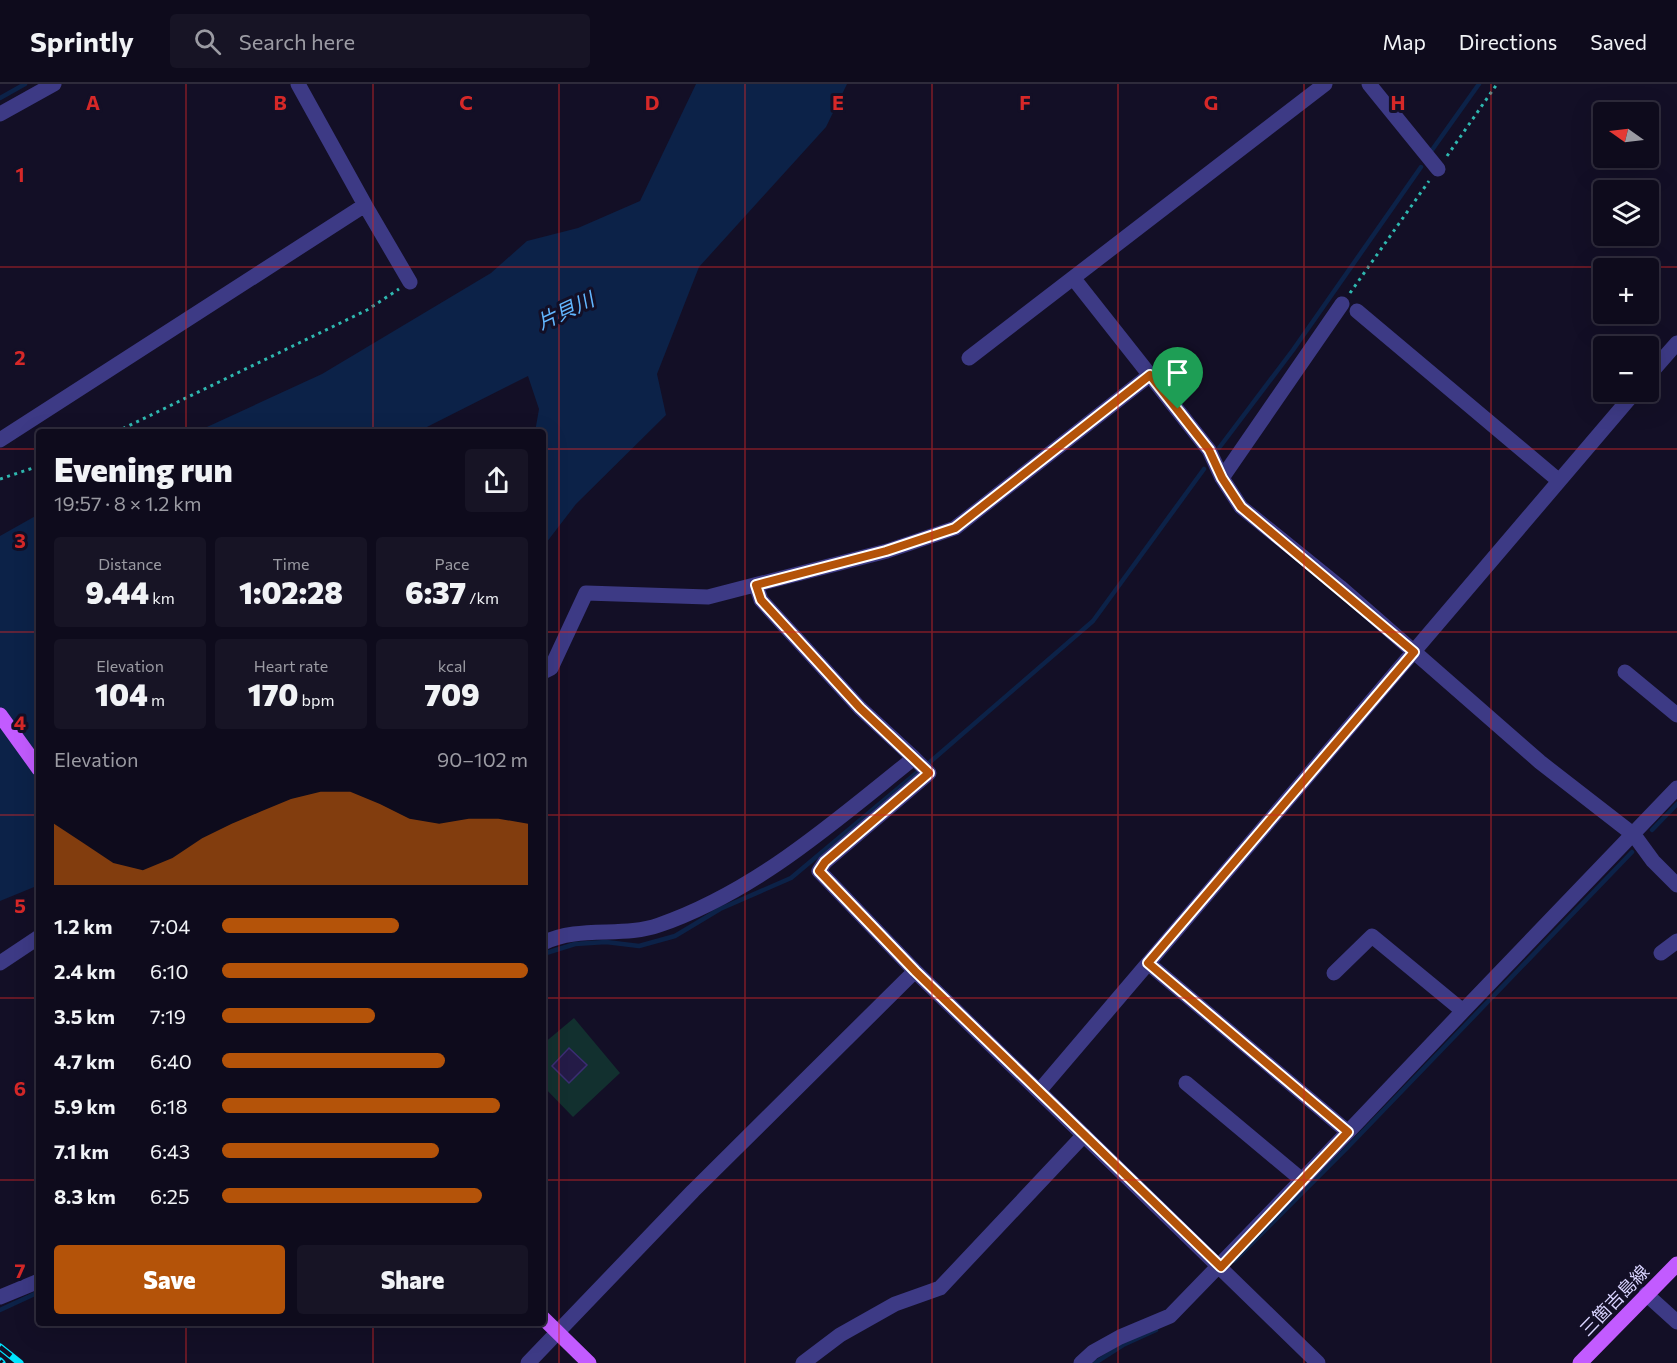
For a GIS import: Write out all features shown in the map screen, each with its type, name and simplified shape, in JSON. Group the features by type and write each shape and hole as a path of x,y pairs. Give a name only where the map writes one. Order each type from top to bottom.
{"main road":[{"path":"0,715 36,765"},
{"name":"三箇吉島線","path":"1580,1363 1677,1264"},
{"path":"546,1321 589,1363"}],"street":[{"path":"0,114 54,84"},
{"path":"298,84 410,282"},
{"path":"969,358 1325,84"},
{"path":"1370,84 1438,169"},
{"path":"0,440 365,205"},
{"path":"1074,279 1209,450 1222,478 1241,507 1414,652 1540,762 1634,835 1653,861 1677,885"},
{"path":"1222,478 1342,304"},
{"path":"1357,311 1558,480"},
{"path":"1659,363 1677,343"},
{"path":"546,670 551,668 586,593 708,597 886,551 955,528 1150,375"},
{"path":"1040,1090 1626,402"},
{"path":"756,585 761,600 860,708 929,773 825,862 819,871 915,971 1040,1090 1318,1363"},
{"path":"1625,672 1677,715"},
{"path":"546,942 554,938 606,930 648,929 675,919 782,863 914,758"},
{"path":"1081,1363 1093,1352 1120,1337 1170,1316 1221,1267 1677,789"},
{"path":"1334,973 1372,936 1463,1011"},
{"path":"0,963 36,939"},
{"path":"1661,952 1677,941"},
{"path":"1148,963 1348,1132"},
{"path":"528,1363 693,1191 915,971"},
{"path":"1186,1083 1302,1180"},
{"path":"803,1363 840,1335 895,1304 940,1288 1084,1135"},
{"path":"0,1297 36,1282"},
{"path":"1647,1294 1677,1322"}],"path":[{"path":"1342,304 1497,84"},
{"path":"122,429 367,310 410,282"},
{"path":"0,479 36,467"}],"green space":[{"path":"574,1018 620,1073 573,1117 546,1089 546,1041"}],"water":[{"name":"片貝川","path":"696,84 847,84 826,127 699,267 657,374 666,415 576,504 546,543 546,429 536,429 539,409 528,376 423,429 203,429 322,374 491,273 527,241 578,228 640,201"},
{"path":"36,516 36,886 0,901 0,536"}],"building":[{"path":"569,1048 587,1065 569,1083 552,1066"}],"waterway":[{"path":"0,98 25,84"},
{"path":"1432,150 1479,84"},
{"path":"1219,448 1293,350 1421,167"},
{"path":"930,762 1093,621 1204,469"},
{"path":"546,953 575,944 606,942 639,946 675,936 720,909 791,878 920,770"},
{"path":"1652,830 1677,804"},
{"path":"1234,1261 1347,1148 1632,852"},
{"path":"0,1310 36,1293"},
{"path":"1095,1363 1123,1345 1156,1330"}],"railway":[{"path":"0,1347 20,1363"}],"route":[{"path":"1150,375 1178,409 1209,450 1222,478 1241,507 1340,587 1414,652 1148,963 1348,1132 1221,1267 915,971 819,871 825,862 929,773 860,708 761,600 756,585 886,551 955,528 1150,375"}]}
